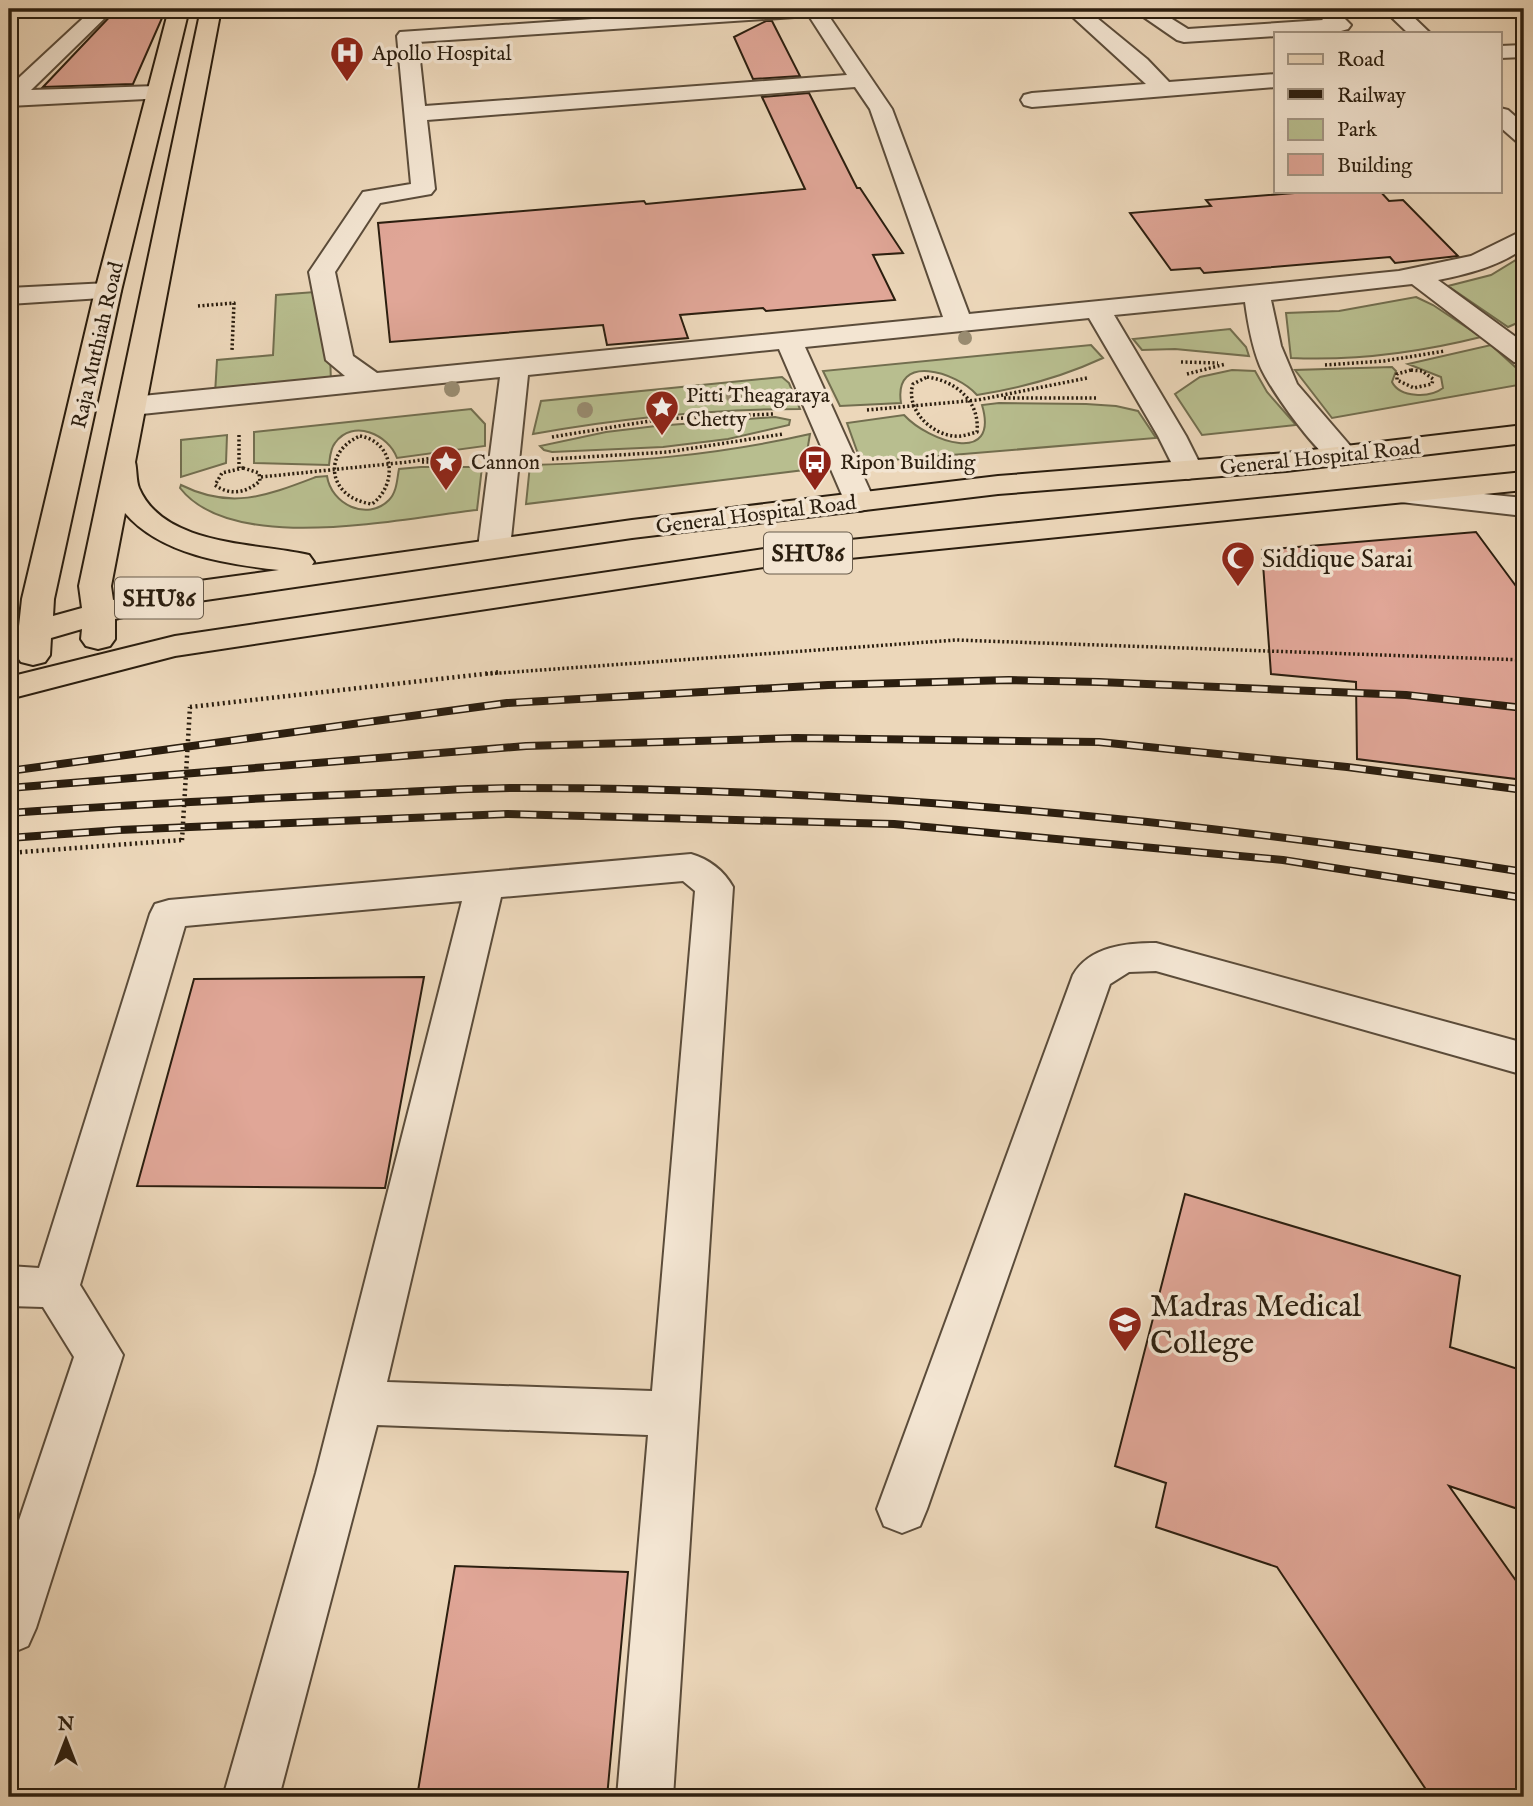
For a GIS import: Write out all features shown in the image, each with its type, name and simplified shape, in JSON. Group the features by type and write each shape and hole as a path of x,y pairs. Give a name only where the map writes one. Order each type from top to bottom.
{"main road":[{"name":"Raja Muthiah Road","path":"19,685 22,636 38,599 108,290 178,9"},
{"name":"Raja Muthiah Road","path":"97,664 99,613 95,586 211,9"},
{"name":"General Hospital Road","path":"22,636 170,595 494,548 998,485 1345,456 1524,434"},
{"path":"121,461 123,487 142,514 172,533 197,543 232,554 276,560 389,563"},
{"name":"General Hospital Road","path":"97,664 175,646 771,557 1524,481"},
{"name":"SHU86","path":"19,685 97,664"}],"street":[{"path":"9,98 104,9"},
{"path":"1074,9 1139,64 1163,89"},
{"path":"1142,9 1184,36 1274,32"},
{"path":"1323,9 1346,29"},
{"path":"1394,9 1419,32"},
{"path":"371,382 340,360 322,272 372,197 423,189 406,29 815,10 881,109 959,323"},
{"path":"1277,32 1346,29"},
{"path":"1502,52 1524,51"},
{"path":"1139,64 1166,62"},
{"path":"415,114 862,80"},
{"path":"1032,100 1274,80"},
{"path":"9,98 157,93"},
{"path":"1502,117 1524,136"},
{"path":"132,406 1417,276 1481,262 1506,251 1524,237"},
{"path":"1417,276 1524,356"},
{"path":"9,296 108,290"},
{"path":"1257,293 1268,354 1281,383 1304,413 1345,456"},
{"path":"1098,310 1167,426 1188,470"},
{"path":"789,341 860,502"},
{"path":"494,548 515,368"},
{"path":"1403,495 1524,507"},
{"path":"9,1628 99,1355 32,1287 169,914 691,867 714,887 645,1797"},
{"path":"251,1797 358,1403 485,886"},
{"path":"902,1509 1093,975 1122,958 1156,957 1524,1059"},
{"path":"358,1403 674,1414"}],"path":[{"path":"152,309 234,303 232,350"},
{"path":"1318,365 1394,360 1451,350"},
{"path":"1394,360 1405,370 1427,374 1433,379 1432,384 1418,388 1405,386 1396,377 1405,370"},
{"path":"1180,362 1230,363 1194,370 1182,376"},
{"path":"927,377 947,381 970,400 978,425 977,432 967,436 943,435 928,426 912,406 910,393 913,384 927,377"},
{"path":"986,399 1054,387 1088,377"},
{"path":"900,408 986,399 1106,398"},
{"path":"549,437 662,419 785,414"},
{"path":"549,459 661,454 712,448 792,432"},
{"path":"239,434 239,468"},
{"path":"360,436 373,438 384,448 388,464 385,491 378,501 372,504 356,503 344,496 336,469 341,447 347,441 360,436"},
{"path":"261,477 463,454"},
{"path":"408,462 460,462"},
{"path":"239,468 255,471 261,477 257,485 245,491 230,492 218,488 215,481 217,477 239,468"},
{"path":"9,853 182,840 190,707 502,672 956,640 1524,660"}],"green space":[{"path":"1524,255 1524,320 1508,327 1448,286 1491,275"},
{"path":"328,291 331,383 215,394 217,360 273,355 276,295"},
{"path":"1416,297 1481,337 1386,355 1291,358 1286,313 1339,311"},
{"path":"1230,329 1246,347 1249,356 1175,349 1142,350 1133,339"},
{"path":"1091,345 1103,358 1042,381 977,395 956,379 929,371 916,372 907,377 901,387 901,403 840,406 823,371"},
{"path":"1491,345 1524,375 1524,384 1332,418 1295,370 1392,367 1396,371 1392,382 1396,387 1408,394 1431,394 1443,388 1441,377 1408,364"},
{"path":"1232,370 1255,371 1267,392 1296,425 1202,435 1175,394 1200,377"},
{"path":"782,377 789,383 800,409 666,416 533,434 541,401"},
{"path":"999,403 1116,406 1138,411 1156,438 867,462 857,451 847,423 904,415 915,425 944,440 972,442 981,436 985,424 982,405"},
{"path":"471,409 485,424 485,446 397,458 386,442 370,432 360,431 351,432 335,443 329,465 254,463 254,432"},
{"path":"775,417 790,420 789,425 728,439 663,447 552,452 540,446 606,432"},
{"path":"810,434 804,470 526,504 530,465 671,457 739,448"},
{"path":"227,435 226,463 181,477 181,440"},
{"path":"482,467 477,510 364,524 277,527 238,521 205,509 180,488 181,485 216,497 248,498 327,476 335,495 343,502 351,507 371,509 392,497 399,469"}],"building":[{"path":"117,9 166,9 133,84 43,87"},
{"path":"766,21 772,21 800,76 753,79 734,37"},
{"path":"809,93 857,188 860,188 903,253 873,255 895,300 680,315 688,338 607,345 603,325 390,342 378,223 644,201 646,204 805,189 762,97"},
{"path":"1306,192 1381,192 1389,201 1403,200 1458,256 1395,263 1390,257 1204,273 1200,268 1171,270 1130,213 1211,206 1206,200"},
{"path":"1476,532 1524,597 1524,780 1357,759 1356,682 1271,674 1262,550"},
{"path":"424,977 385,1188 137,1186 194,979"},
{"path":"1185,1194 1460,1276 1450,1347 1524,1371 1524,1511 1449,1486 1524,1592 1524,1797 1431,1797 1277,1567 1156,1527 1166,1483 1115,1466"},
{"path":"455,1566 628,1572 607,1797 417,1797"}],"railway":[{"path":"9,771 507,703 828,685 1009,680 1099,682 1406,695 1524,708"},
{"path":"9,788 526,746 796,738 1099,742 1347,767 1524,790"},
{"path":"9,813 480,789 646,789 1024,810 1274,837 1524,872"},
{"path":"9,838 119,830 507,814 894,824 1283,860 1524,898"}],"place":[{"name":"Apollo Hospital","path":"347,83"},
{"name":"Pitti Theagaraya Chetty","path":"662,437"},
{"name":"Cannon","path":"446,492"},
{"name":"Ripon Building","path":"815,492"},
{"name":"Siddique Sarai","path":"1238,588"},
{"name":"Madras Medical College","path":"1125,1353"}]}
